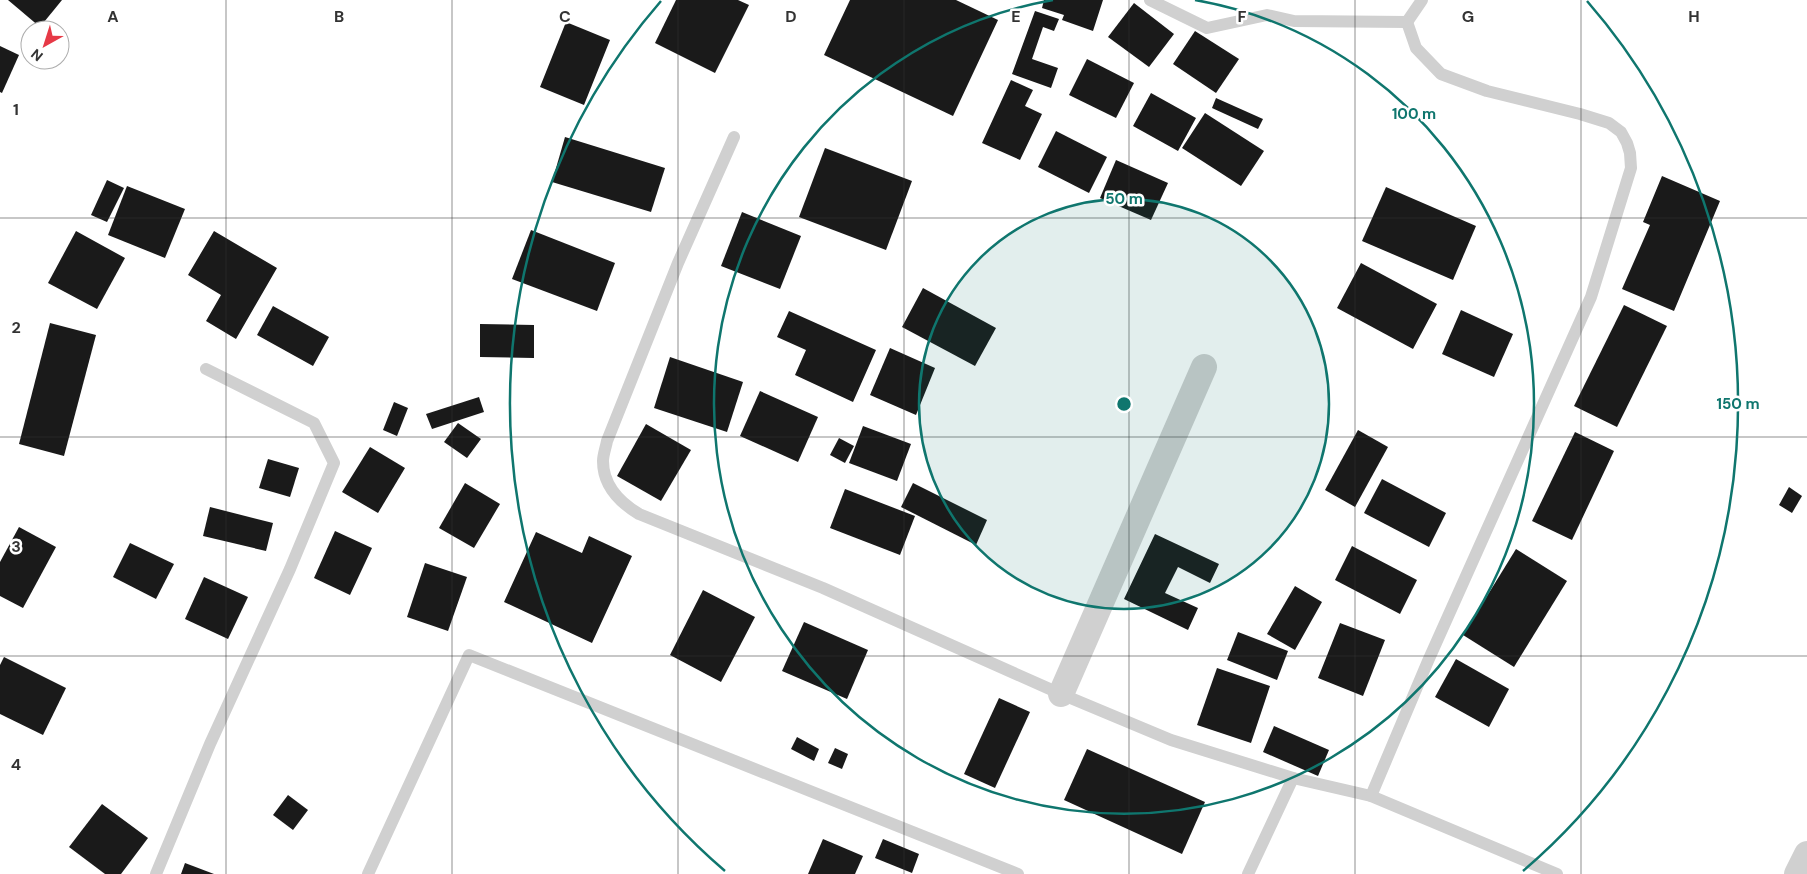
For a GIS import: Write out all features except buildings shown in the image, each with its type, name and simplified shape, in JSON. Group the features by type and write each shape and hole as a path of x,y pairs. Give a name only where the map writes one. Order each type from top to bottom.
{"street":[{"path":"1061,694 1204,367"},
{"path":"1797,874 1807,854"}],"lane":[{"path":"1150,0 1207,28 1267,15 1294,21 1407,22"},
{"path":"1407,22 1422,0"},
{"path":"1371,796 1428,661 1592,297 1631,168 1627,143 1621,132 1609,124 1580,114 1487,91 1441,74 1416,48 1407,22"},
{"path":"734,137 678,263 607,441 603,461 608,488 627,507 639,514 823,588 1061,694 1171,740 1293,778 1371,796 1557,874"},
{"path":"156,874 210,744 290,569 334,463 314,423 206,369"},
{"path":"368,874 468,655 1018,874"},
{"path":"1248,874 1293,778"}]}
